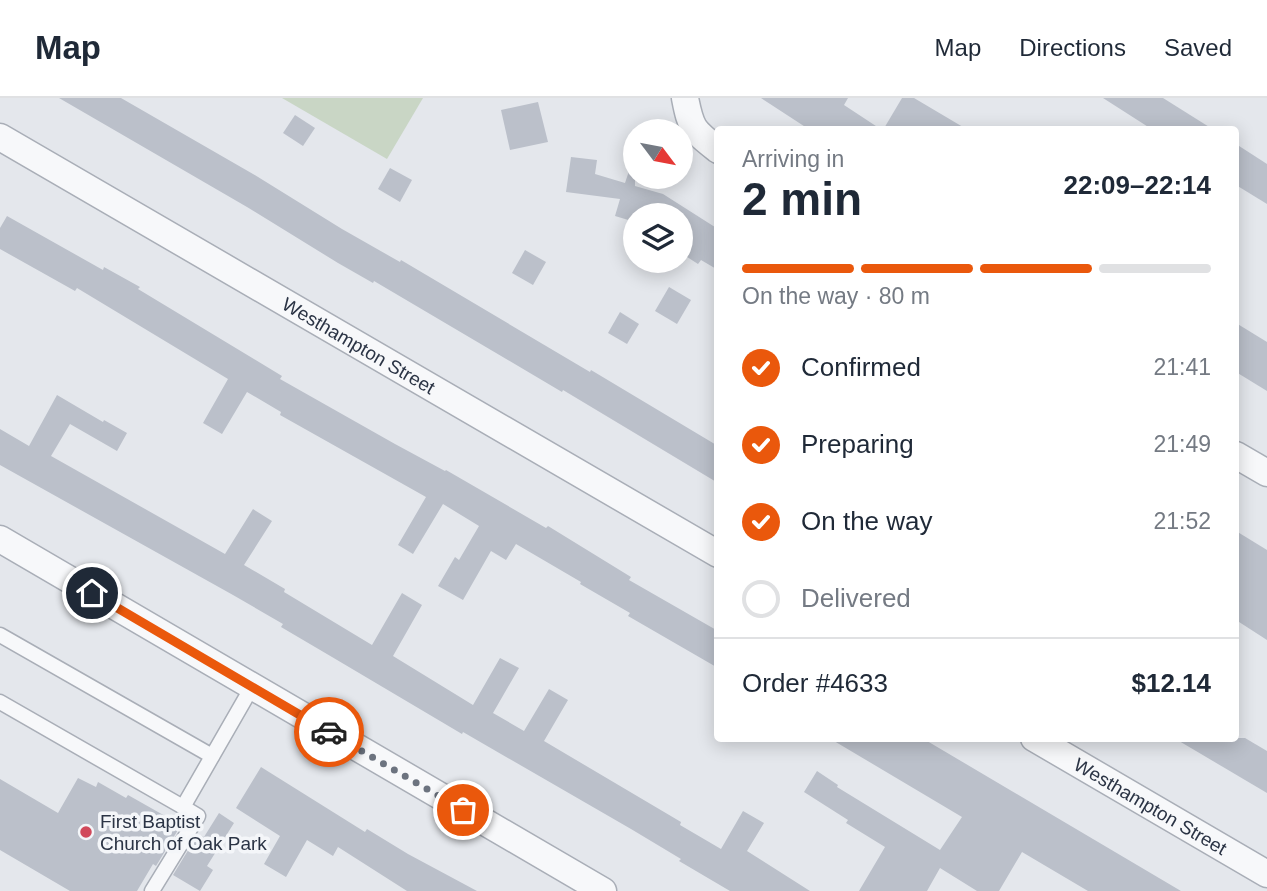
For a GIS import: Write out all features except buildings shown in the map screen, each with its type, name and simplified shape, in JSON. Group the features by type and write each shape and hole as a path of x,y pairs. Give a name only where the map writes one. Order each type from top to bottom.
{"street":[{"path":"687,110 695,132 714,147"},
{"name":"Westhampton Street","path":"0,137 714,552"},
{"path":"1239,457 1267,473"},
{"path":"0,539 603,891"},
{"name":"Westhampton Street","path":"1041,742 1267,874"},
{"path":"1257,891 1267,874"}],"lane":[{"path":"0,635 212,756"},
{"path":"183,807 252,687"},
{"path":"0,702 198,816 152,891"}],"green space":[{"path":"282,98 423,98 387,159"}],"way so far":[{"path":"329,732 463,810"}],"place":[{"name":"First Baptist Church of Oak Park","path":"86,832"}],"route":[{"path":"92,593 329,732"}]}
